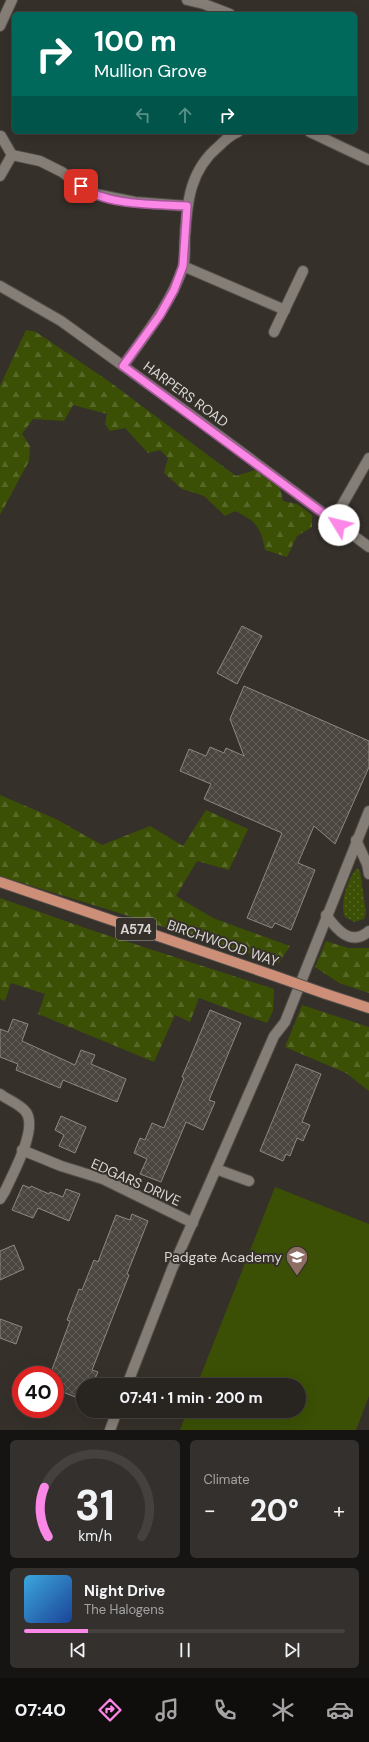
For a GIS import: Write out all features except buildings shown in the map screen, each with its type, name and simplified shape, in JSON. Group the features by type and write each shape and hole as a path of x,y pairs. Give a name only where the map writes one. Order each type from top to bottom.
{"main road":[{"name":"BIRCHWOOD WAY","path":"0,882 369,1008"}],"street":[{"path":"0,26 12,0"},
{"path":"187,0 204,4 225,12"},
{"path":"123,366 160,315 174,290 183,266 187,206 194,177 208,155 233,134"},
{"path":"314,134 369,160"},
{"path":"1,136 12,155 40,161 62,172 90,193 135,202 187,206"},
{"path":"0,176 12,155"},
{"path":"183,266 285,310"},
{"path":"274,332 303,272"},
{"name":"HARPERS ROAD","path":"0,286 61,321 369,547"},
{"path":"333,521 369,458"},
{"path":"130,1378 172,1270 274,1036 285,1022 314,950 326,915 369,811"},
{"path":"356,840 367,864 369,874"},
{"path":"326,915 337,930 350,937 358,937 369,931"},
{"path":"0,1094 17,1104 26,1112 29,1118 29,1130 22,1150 5,1191 0,1199"},
{"name":"EDGARS DRIVE","path":"22,1150 61,1166 103,1179 193,1223"},
{"path":"216,1169 249,1181"},
{"path":"110,1430 114,1418"}],"green space":[{"path":"26,330 36,332 107,380 236,476 255,470 280,488 283,501 297,504 312,515 312,527 297,536 287,557 265,550 259,530 248,518 235,511 225,516 204,496 182,489 164,473 168,458 160,450 148,453 125,428 110,431 105,424 107,414 73,405 64,421 33,419 22,434 30,446 29,461 0,515 0,386"},
{"path":"0,795 56,819 102,845 150,826 183,846 206,810 248,829 229,870 197,861 176,896 213,918 290,946 279,963 0,876"},
{"path":"357,868 360,871 366,913 364,919 354,922 345,917 343,905 345,891 350,878"},
{"path":"0,898 91,930 274,989 273,1011 267,1023 199,998 190,1022 175,1015 154,1062 38,1014 45,994 11,983 5,1001 0,999"},
{"path":"326,941 348,948 369,948 369,993 339,983 315,967"},
{"path":"302,1005 369,1027 369,1091 346,1073 285,1047"},
{"name":"Padgate Academy","path":"275,1187 369,1224 369,1396 356,1430 180,1430 184,1418 306,1418 306,1378 200,1378"}],"place":[{"name":"Padgate Academy","path":"297,1276"}],"route":[{"path":"81,186 90,193 106,197 135,202 187,206 183,266 174,290 160,315 123,366 339,525"}]}
